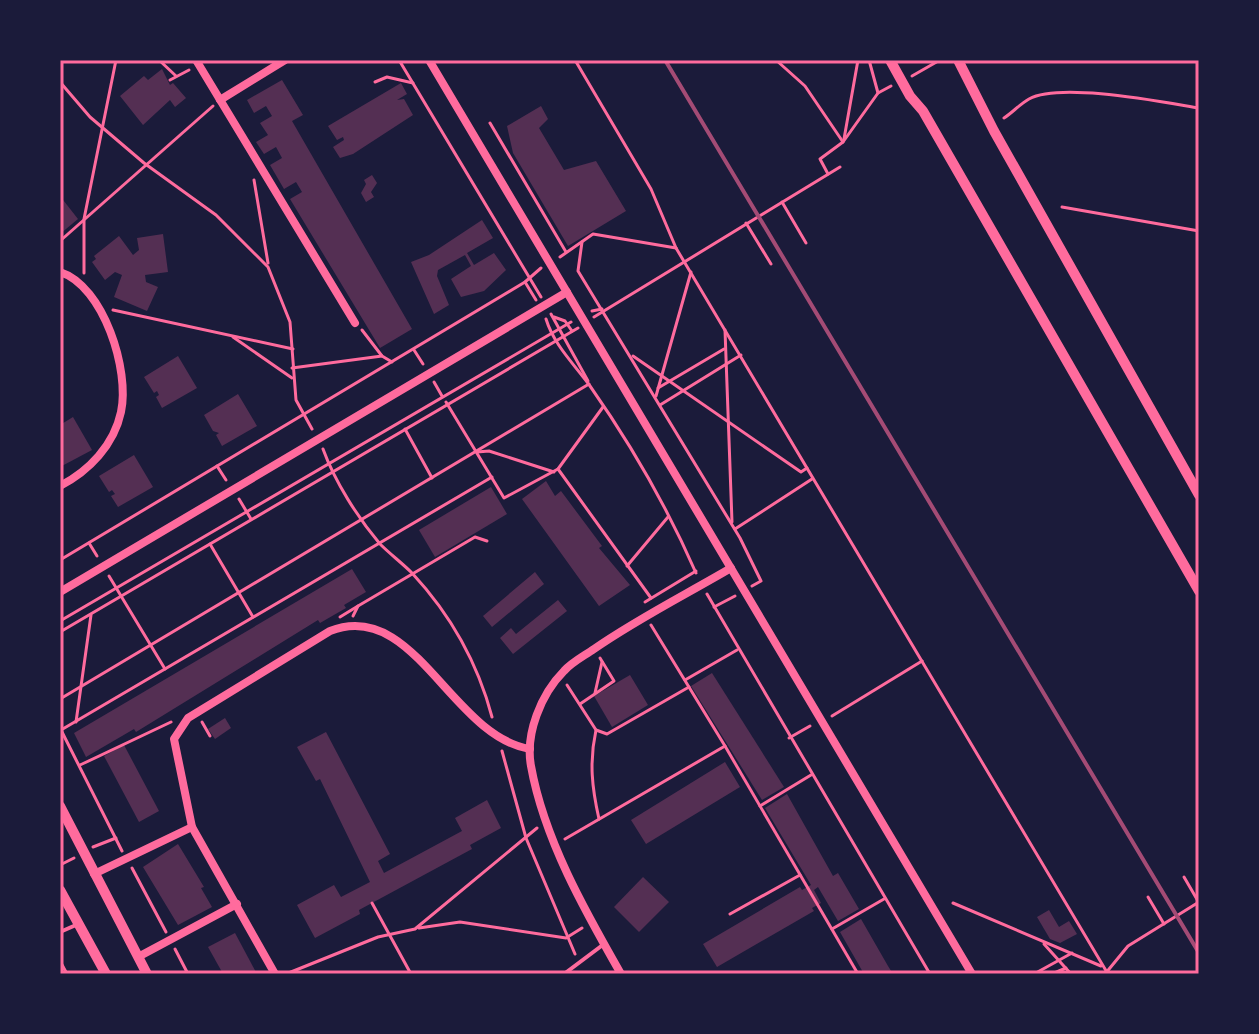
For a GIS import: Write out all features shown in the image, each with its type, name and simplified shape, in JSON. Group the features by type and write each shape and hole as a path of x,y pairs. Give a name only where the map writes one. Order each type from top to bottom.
{"street":[{"path":"196,60 355,323"},
{"path":"220,100 285,60"},
{"path":"429,60 972,974"},
{"path":"890,60 923,111 1199,591"},
{"path":"958,60 994,131 1199,495"},
{"path":"60,272 84,288 99,307 114,342 122,388 121,412 104,451 82,474 60,486"},
{"path":"60,592 540,303 567,292"},
{"path":"621,974 561,855 531,765 530,749 536,716 547,692 565,669 611,637 731,568"},
{"path":"275,974 192,827 174,739 178,728 197,712 330,631 350,623 386,631 399,640 472,717 498,738 513,746 530,749"},
{"path":"60,806 64,819 147,974"},
{"path":"94,874 192,827"},
{"path":"60,890 106,974"},
{"path":"138,957 237,904"}],"lane":[{"path":"60,932 78,925"},
{"path":"564,974 604,944"}],"path":[{"path":"84,288 84,219 116,60"},
{"path":"159,60 176,76"},
{"path":"399,60 529,277 540,303"},
{"path":"575,60 651,189 676,248 1106,973"},
{"path":"776,60 805,86 843,142"},
{"path":"843,142 858,60"},
{"path":"828,174 820,159 843,142 878,93 869,60"},
{"path":"170,80 188,69 196,82"},
{"path":"375,82 387,77 413,83"},
{"path":"60,82 103,128 144,163 216,215 268,267"},
{"path":"1004,118 1030,98 1059,94 1099,94 1199,108"},
{"path":"60,241 144,163 220,100"},
{"path":"211,108 218,119"},
{"path":"490,123 566,252"},
{"path":"592,318 602,309 840,167"},
{"path":"254,177 268,267 290,322 296,400 314,432"},
{"path":"782,202 806,243"},
{"path":"1062,207 1199,231"},
{"path":"746,223 771,264"},
{"path":"556,259 593,234 676,248"},
{"path":"582,242 578,271 733,526 761,581"},
{"path":"60,560 525,282 543,267"},
{"path":"656,397 691,272"},
{"path":"525,282 553,317 668,517 737,650 930,974"},
{"path":"99,307 293,349"},
{"path":"588,312 602,309"},
{"path":"572,331 567,324 544,315 556,341 589,384"},
{"path":"60,621 574,320"},
{"path":"355,323 382,356 392,362"},
{"path":"724,326 733,526"},
{"path":"60,632 579,327"},
{"path":"232,336 292,378"},
{"path":"658,388 725,348"},
{"path":"414,349 425,367"},
{"path":"630,353 801,472 807,468"},
{"path":"660,405 741,355"},
{"path":"292,368 382,356"},
{"path":"433,380 504,498 556,470 603,406"},
{"path":"60,699 589,384"},
{"path":"404,428 432,478"},
{"path":"476,452 489,451 556,470 651,598"},
{"path":"217,466 228,483"},
{"path":"61,730 411,529 492,477"},
{"path":"733,526 813,478"},
{"path":"237,496 251,519"},
{"path":"627,566 668,517"},
{"path":"350,623 358,606 475,537 487,541"},
{"path":"89,543 99,559"},
{"path":"209,543 253,617"},
{"path":"107,573 165,669"},
{"path":"76,722 92,613"},
{"path":"639,631 651,625 858,974"},
{"path":"589,661 607,650"},
{"path":"685,680 737,650"},
{"path":"580,704 614,681 598,655"},
{"path":"789,738 922,661"},
{"path":"595,693 602,662"},
{"path":"558,694 566,682 596,730 607,734 689,687"},
{"path":"79,766 194,708 210,736"},
{"path":"596,730 591,766 599,819"},
{"path":"570,852 565,839 725,746"},
{"path":"760,806 811,775"},
{"path":"415,929 537,828"},
{"path":"91,849 116,838"},
{"path":"60,865 77,856"},
{"path":"730,914 800,874"},
{"path":"1106,973 1128,946 1199,902 1184,877"},
{"path":"1148,897 1164,924"},
{"path":"832,929 885,898"},
{"path":"372,903 411,974"},
{"path":"953,903 1099,963 1106,973"},
{"path":"286,974 391,934 460,922 566,938 582,928"},
{"path":"1042,941 1071,974"},
{"path":"1034,974 1072,953"},
{"path":"60,961 67,974"},
{"path":"1052,974 1066,968"}],"building":[{"path":"162,69 170,85 173,83 186,98 175,107 170,100 143,125 120,96 144,76 148,80"},
{"path":"282,80 303,115 292,121 412,329 380,348 290,199 302,192 296,182 284,189 270,165 282,158 276,147 264,154 256,142 268,135 260,123 272,116 266,106 254,113 247,100"},
{"path":"401,83 407,94 397,100 404,99 413,115 353,154 340,158 333,147 344,140 343,137 337,140 328,126"},
{"path":"541,106 548,119 539,128 564,170 596,161 626,211 568,246 513,153 507,126"},
{"path":"372,175 377,183 371,192 374,197 366,202 361,193 366,184 364,180"},
{"path":"60,196 78,219 60,234"},
{"path":"482,220 493,238 467,253 474,265 494,253 506,270 484,291 461,297 451,279 471,266 465,255 438,270 437,276 449,305 434,314 411,262 429,255"},
{"path":"163,234 168,272 145,275 146,282 158,287 147,311 114,297 122,275 115,272 105,280 92,262 96,259 94,256 119,236 133,255 139,250 137,238"},
{"path":"178,356 197,388 162,408 156,397 159,395 157,391 154,393 144,377"},
{"path":"238,394 257,426 222,446 216,435 219,433 213,431 204,415"},
{"path":"73,417 92,450 60,467 60,425"},
{"path":"134,455 153,487 118,507 111,496 115,494 112,490 109,492 99,476"},
{"path":"546,481 555,496 561,491 602,546 599,548 630,585 599,606 522,499"},
{"path":"491,487 507,514 435,557 419,530"},
{"path":"352,569 366,592 344,605 346,608 320,623 318,620 136,732 134,729 86,757 74,733"},
{"path":"535,572 544,584 492,627 483,616"},
{"path":"558,600 567,611 513,654 500,638 511,628 516,634"},
{"path":"712,673 784,787 762,800 691,686"},
{"path":"630,675 648,705 612,727 594,696"},
{"path":"225,718 231,728 215,739 208,729"},
{"path":"326,732 390,854 378,861 384,873 462,831 455,818 487,800 501,828 470,845 472,849 359,910 360,914 315,938 297,905 334,885 341,897 370,882 320,779 316,781 297,747"},
{"path":"124,745 159,811 139,822 104,756"},
{"path":"725,762 740,787 646,844 631,820"},
{"path":"787,794 833,876 838,873 859,909 838,921 818,887 814,890 821,903 812,908 814,911 717,967 703,944 800,887 802,890 811,885 765,808"},
{"path":"178,844 204,887 201,888 212,907 178,925 143,867"},
{"path":"643,877 669,902 639,932 614,907"},
{"path":"1049,910 1059,927 1069,921 1077,934 1060,943 1050,939 1037,917"},
{"path":"861,919 893,974 864,974 840,932"},
{"path":"235,933 257,974 222,972 208,947"}],"railway":[{"path":"665,60 1199,953"}]}
